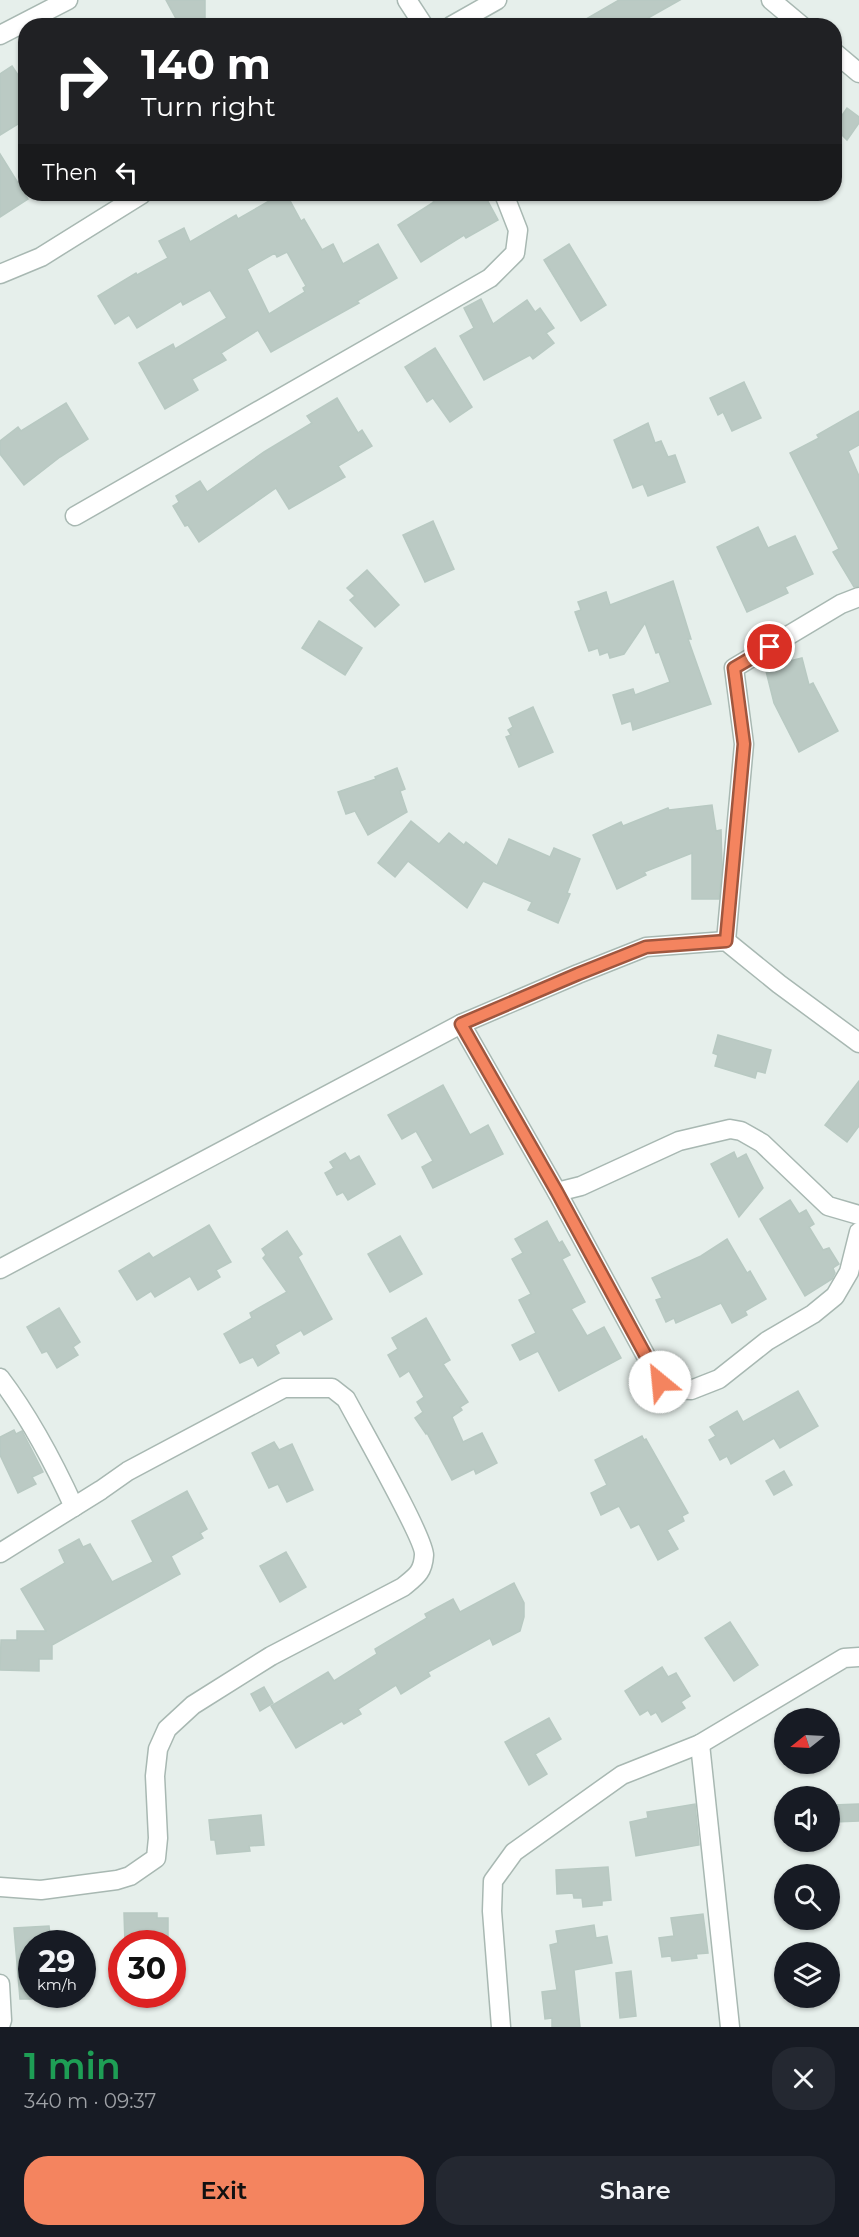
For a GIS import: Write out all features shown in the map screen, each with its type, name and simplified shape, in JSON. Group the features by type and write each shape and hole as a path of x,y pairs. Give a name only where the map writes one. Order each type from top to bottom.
{"street":[{"path":"33,18 68,0"},
{"path":"407,0 419,18"},
{"path":"465,18 497,0"},
{"path":"771,0 792,18"},
{"path":"0,35 18,26"},
{"path":"842,59 859,73"},
{"path":"0,274 41,257 131,201"},
{"path":"75,516 490,278 515,253 518,230 507,201"},
{"path":"726,941 744,744 734,668 841,604 859,597"},
{"path":"0,1269 461,1024 646,947 726,941 779,984 859,1043"},
{"path":"461,1024 557,1192 660,1382 674,1389 691,1390 719,1379 767,1341 813,1314 835,1296 849,1272 859,1232"},
{"path":"557,1192 580,1186 679,1141 730,1129 741,1131 762,1143 828,1206 859,1215"},
{"path":"0,1378 23,1407 74,1507"},
{"path":"0,1553 128,1472 284,1388 332,1388 346,1399 425,1552 420,1573 403,1587 271,1656 193,1705 167,1729 158,1749 155,1776 158,1838 156,1858 130,1876 117,1880 41,1890 0,1887"},
{"path":"501,2027 492,1911 493,1881 514,1852 622,1775 700,1744 844,1658 859,1656"},
{"path":"700,1744 730,2027"},
{"path":"0,1984 2,2020 0,2026"}],"building":[{"path":"166,0 205,0 205,18 176,18"},
{"path":"619,0 680,0 648,18 588,18"},
{"path":"12,66 18,75 18,124 0,135 0,74"},
{"path":"847,108 859,117 859,123 847,140 842,135 842,115"},
{"path":"0,154 18,183 18,201 25,201 0,217"},
{"path":"269,201 290,201 301,221 304,219 322,250 333,244 343,264 378,244 397,278 357,301 359,303 271,352 258,330 221,353 226,360 192,379 198,390 165,409 139,363 173,344 175,349 227,318 210,290 183,305 181,301 137,328 129,315 115,324 98,296 136,273 137,275 168,258 159,241 184,228 190,242 236,215 238,219","holes":["287,252 306,286 303,288 305,292 269,314 247,269 275,253 277,257"]},
{"path":"488,201 498,220 466,238 464,235 421,262 398,225 434,202"},
{"path":"569,244 606,305 581,321 544,260"},
{"path":"481,299 493,324 527,300 535,312 540,308 554,328 546,333 554,343 533,359 530,355 484,380 460,336 474,328 464,308"},
{"path":"435,348 472,407 450,422 433,398 427,402 405,367"},
{"path":"744,382 761,418 732,431 723,412 718,415 710,398"},
{"path":"337,398 358,433 362,430 372,446 338,466 345,477 289,509 276,488 199,542 188,525 185,526 173,506 179,502 176,496 200,481 207,492 264,452 312,423 307,416"},
{"path":"66,403 88,439 24,485 0,454 0,441 18,427 21,431"},
{"path":"859,411 859,445 848,451 859,476 859,586 854,587 833,552 839,549 790,453 819,438 817,435"},
{"path":"648,423 655,443 661,441 668,457 675,455 685,482 648,496 643,484 633,488 614,440"},
{"path":"433,521 454,569 425,582 403,535"},
{"path":"758,527 768,548 795,536 813,574 785,587 788,593 747,612 717,547"},
{"path":"367,570 399,605 375,627 350,600 355,596 347,588"},
{"path":"673,581 691,639 688,639 711,704 633,730 631,721 622,724 613,695 633,689 635,695 670,682 645,623 624,654 610,658 608,652 600,655 598,648 589,651 575,612 581,610 578,602 606,592 610,605"},
{"path":"319,621 362,648 345,675 302,648"},
{"path":"802,658 809,685 813,683 838,731 799,752 774,703 765,667"},
{"path":"533,707 553,752 519,767 506,737 511,735 508,730 513,727 509,718"},
{"path":"397,768 405,789 400,791 407,812 368,835 355,811 346,814 338,792 376,779 375,777"},
{"path":"712,805 716,831 721,830 722,866 719,899 692,899 692,853 644,872 646,875 617,889 593,835 621,822 623,826 668,808 669,810"},
{"path":"411,821 439,844 449,833 464,845 466,842 497,866 509,839 550,857 554,848 580,859 567,893 570,894 558,923 528,910 532,902 483,881 467,908 408,861 395,877 378,863"},
{"path":"718,1035 771,1050 765,1073 757,1071 755,1078 715,1066 718,1055 713,1053"},
{"path":"859,1081 859,1126 847,1142 825,1125"},
{"path":"443,1085 470,1135 488,1125 503,1154 433,1188 422,1167 433,1161 416,1131 402,1139 388,1115"},
{"path":"734,1152 737,1159 746,1154 763,1188 739,1217 711,1164"},
{"path":"345,1153 350,1161 359,1156 375,1184 348,1200 343,1192 337,1195 325,1173 334,1168 330,1162"},
{"path":"790,1200 799,1214 806,1210 814,1224 809,1227 823,1250 829,1248 839,1264 833,1268 835,1273 832,1279 805,1296 760,1219"},
{"path":"547,1221 559,1243 562,1241 570,1255 562,1259 585,1302 571,1309 587,1336 604,1327 621,1358 559,1391 538,1351 520,1360 512,1345 536,1333 519,1300 531,1294 512,1259 523,1253 515,1239"},
{"path":"209,1225 231,1262 216,1270 220,1277 198,1290 190,1276 155,1297 151,1291 137,1300 119,1271 149,1253 153,1258"},
{"path":"287,1231 302,1254 298,1257 332,1319 304,1335 301,1330 275,1345 279,1353 258,1366 253,1357 240,1363 224,1334 252,1318 250,1313 287,1292 263,1258 266,1255 262,1249"},
{"path":"400,1236 422,1274 390,1292 368,1254"},
{"path":"727,1239 747,1273 750,1271 766,1299 745,1311 747,1315 732,1323 721,1303 676,1323 674,1318 666,1322 656,1300 662,1298 652,1278 701,1256"},
{"path":"59,1308 80,1342 73,1347 78,1355 57,1368 47,1351 42,1353 27,1327"},
{"path":"426,1318 450,1360 443,1364 468,1402 460,1407 462,1410 452,1417 463,1442 482,1433 497,1463 476,1474 474,1469 452,1480 427,1433 415,1418 423,1412 417,1402 424,1397 409,1371 400,1377 388,1355 398,1349 392,1338"},
{"path":"798,1391 818,1426 780,1448 774,1438 731,1464 727,1456 720,1460 709,1440 716,1436 710,1427 737,1411 743,1422"},
{"path":"14,1430 16,1434 22,1431 43,1472 32,1477 36,1484 18,1493 0,1455 0,1437"},
{"path":"642,1436 644,1440 646,1439 688,1513 682,1516 684,1521 667,1530 678,1549 658,1560 639,1524 631,1528 619,1506 601,1515 591,1493 607,1485 595,1460"},
{"path":"274,1442 279,1450 292,1444 313,1490 287,1502 278,1484 269,1488 252,1453"},
{"path":"784,1471 792,1485 774,1495 766,1481"},
{"path":"187,1491 207,1529 200,1533 203,1538 171,1556 180,1574 52,1645 52,1659 39,1659 39,1671 0,1670 1,1640 17,1640 17,1631 46,1631 21,1589 65,1563 59,1550 79,1539 83,1547 90,1544 112,1582 153,1562 132,1521"},
{"path":"286,1552 306,1587 280,1602 260,1566"},
{"path":"514,1583 524,1603 524,1617 520,1631 493,1645 490,1638 428,1672 430,1676 401,1694 396,1685 358,1709 361,1714 344,1724 342,1721 296,1748 271,1706 328,1672 334,1681 377,1654 375,1649 427,1618 425,1614 453,1599 460,1612"},
{"path":"730,1622 758,1665 734,1681 705,1638"},
{"path":"662,1667 668,1677 676,1673 690,1696 681,1702 685,1708 662,1722 656,1712 651,1715 648,1710 640,1715 625,1691"},
{"path":"264,1687 273,1703 260,1711 251,1694"},
{"path":"549,1718 561,1739 535,1754 547,1774 529,1785 505,1742"},
{"path":"695,1804 699,1845 636,1856 630,1822 648,1818 647,1812"},
{"path":"859,1804 859,1821 840,1822 840,1805"},
{"path":"261,1815 264,1845 249,1846 250,1851 217,1854 215,1840 211,1840 209,1820"},
{"path":"608,1867 611,1900 602,1901 602,1905 583,1907 582,1898 574,1898 573,1893 557,1894 556,1870"},
{"path":"124,1913 157,1913 157,1918 168,1918 168,1930 125,1930"},
{"path":"703,1914 708,1953 696,1954 697,1958 672,1961 671,1956 662,1957 659,1938 674,1936 671,1918"},
{"path":"594,1925 596,1938 607,1936 612,1963 574,1970 580,2027 552,2027 552,2018 545,2019 542,1992 557,1990 550,1945 558,1943 556,1931"},
{"path":"49,1926 49,1930 18,1930 18,1975 14,1928"},
{"path":"631,1971 636,2016 620,2018 616,1973"}],"route":[{"path":"660,1382 557,1192 461,1024 646,947 726,941 744,744 734,668 770,647"}]}
